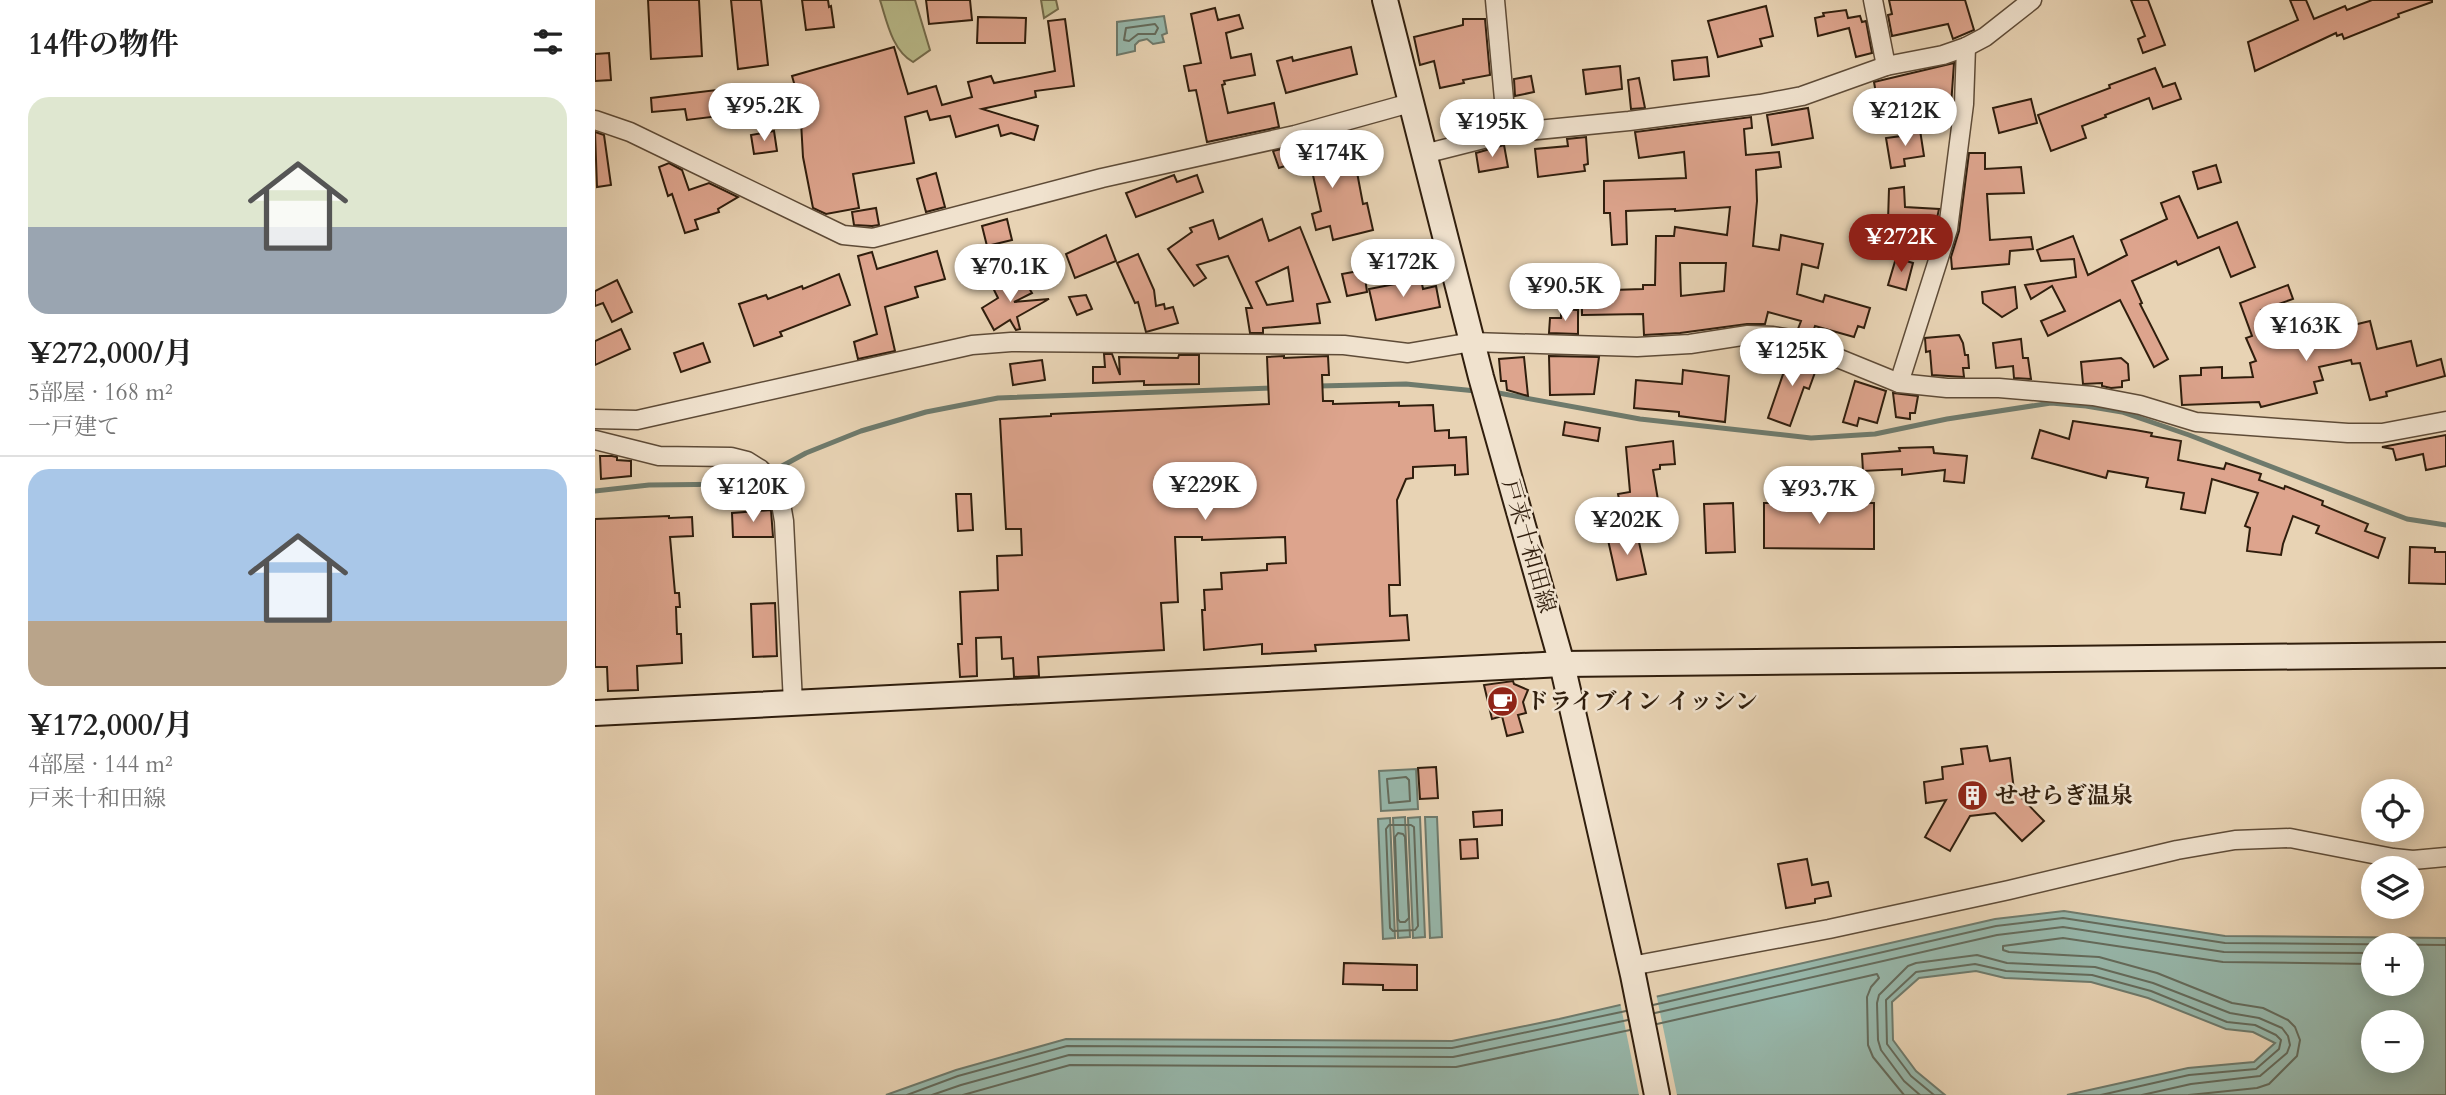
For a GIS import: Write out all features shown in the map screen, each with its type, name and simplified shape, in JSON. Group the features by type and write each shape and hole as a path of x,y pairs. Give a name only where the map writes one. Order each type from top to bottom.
{"street":[{"name":"戸来十和田線","path":"1385,0 1481,377 1562,664 1632,971 1657,1095"},
{"path":"1495,0 1507,133"},
{"path":"1873,0 1886,66"},
{"path":"1424,154 1507,133 1629,121 1802,96 1886,66 1943,55 1966,47 1985,37 2032,0"},
{"path":"1899,383 1948,229 1964,104 1966,47"},
{"path":"595,120 630,132 843,234 873,238 1103,178 1294,135 1410,103"},
{"path":"595,419 637,420 972,345 1011,342 1344,345 1408,353 1472,342 1637,347 1690,344 1748,335 1791,339 1899,383 2093,396 2140,405 2196,422 2257,428 2382,433 2446,421"},
{"path":"595,440 659,456 731,457 747,461 765,473 778,487 784,521 793,703"},
{"path":"595,713 1562,664 2446,655"},
{"path":"1632,971 2009,890 2177,850 2235,840 2290,838 2393,858 2413,860 2446,857"}],"green space":[{"path":"880,0 915,0 930,50 913,62 906,57 891,35"},
{"path":"1041,0 1056,0 1058,9 1044,18"}],"water":[{"path":"1164,16 1167,33 1162,35 1164,42 1153,44 1147,39 1139,41 1135,45 1135,51 1117,55 1117,22"},
{"path":"1416,769 1418,809 1381,811 1379,771"},
{"path":"1405,817 1410,937 1398,938 1393,818"},
{"path":"1420,817 1425,937 1413,938 1408,818"},
{"path":"1425,817 1437,817 1442,937 1430,938"},
{"path":"1390,818 1395,938 1383,939 1378,819"},
{"path":"2064,911 2225,936 2361,937 2361,996 2424,996 2424,938 2446,938 2446,1095 2067,1095 2188,1068 2254,1062 2275,1043 2253,1032 2226,1029 2148,998 2091,982 2005,978 1976,971 1919,978 1892,1002 1893,1040 1916,1071 1945,1095 886,1095 956,1070 1066,1039 1452,1041 1995,919"}],"pier":[{"path":"1656,993 1677,1095 1639,1095 1620,1002"}],"building":[{"path":"648,0 699,0 702,56 651,59"},
{"path":"731,0 761,0 768,65 738,69"},
{"path":"802,0 828,0 834,27 806,30"},
{"path":"926,0 970,0 972,20 929,24"},
{"path":"1889,0 1965,0 1974,30 1953,39 1948,24 1892,36 1888,15 1892,14"},
{"path":"2131,0 2148,0 2165,45 2143,53 2138,39 2145,36"},
{"path":"2290,0 2306,0 2314,19 2345,6 2347,10 2372,0 2432,2 2398,14 2399,17 2344,39 2342,34 2337,36 2336,33 2255,71 2248,42 2298,20"},
{"path":"1766,6 1773,36 1760,39 1762,46 1718,57 1708,21"},
{"path":"1215,8 1218,20 1239,15 1243,28 1226,33 1231,58 1251,54 1255,75 1224,81 1225,84 1222,85 1228,113 1274,103 1279,127 1207,142 1196,90 1189,91 1184,66 1201,63 1191,14"},
{"path":"1846,10 1848,18 1860,16 1862,22 1866,21 1872,53 1856,57 1849,28 1818,36 1815,18 1824,16 1823,13"},
{"path":"978,17 1026,18 1025,43 977,43"},
{"path":"1065,19 1074,86 1035,91 1036,97 982,109 1038,126 1034,140 1011,133 1001,136 998,125 956,137 950,116 930,120 927,111 905,117 914,163 853,174 859,208 826,214 813,208 803,157 800,104 792,76 894,47 908,94 936,86 942,105 972,97 968,82 991,76 994,83 1055,71 1048,21"},
{"path":"1463,19 1485,19 1490,75 1440,88 1434,61 1420,65 1414,37 1463,25"},
{"path":"1351,47 1357,74 1286,93 1277,61 1292,57 1293,61"},
{"path":"609,53 611,80 595,81 595,54"},
{"path":"1707,57 1709,76 1674,80 1672,61"},
{"path":"1954,63 1950,120 1936,122 1935,101 1879,111 1874,82"},
{"path":"1620,66 1622,89 1586,94 1583,70"},
{"path":"2155,68 2163,87 2175,83 2181,99 2153,109 2149,98 2105,115 2106,117 2082,126 2086,138 2051,151 2038,115"},
{"path":"1531,76 1534,92 1515,96 1514,79"},
{"path":"1639,78 1645,108 1631,109 1628,80"},
{"path":"733,88 736,114 687,120 685,109 652,112 651,98"},
{"path":"2031,99 2037,123 1999,133 1993,108"},
{"path":"1808,108 1813,138 1772,145 1767,115"},
{"path":"1751,117 1752,128 1744,129 1746,155 1779,152 1781,167 1756,170 1757,201 1753,246 1779,250 1781,235 1823,244 1818,268 1802,264 1797,294 1823,302 1825,295 1870,308 1864,328 1858,326 1854,337 1815,326 1812,335 1798,329 1801,321 1768,312 1765,324 1644,335 1643,314 1582,315 1582,291 1643,289 1643,285 1655,285 1656,236 1674,236 1675,227 1727,235 1730,207 1626,211 1627,244 1612,245 1610,213 1604,213 1604,181 1686,178 1684,152 1639,158 1635,132","holes":["1680,263 1726,263 1724,291 1681,296"]},
{"path":"1920,130 1924,156 1904,159 1905,166 1891,168 1886,138 1901,136 1901,132"},
{"path":"774,131 777,151 754,154 751,135"},
{"path":"595,132 604,135 611,185 597,187"},
{"path":"1337,135 1339,144 1323,149 1330,173 1356,167 1363,204 1367,203 1373,230 1333,240 1330,226 1316,230 1312,214 1321,211 1310,162 1307,162 1305,155 1287,161 1288,165 1279,168 1273,151"},
{"path":"1586,137 1588,164 1584,165 1585,171 1538,177 1535,149 1568,146 1567,139"},
{"path":"1504,145 1508,167 1479,172 1476,153"},
{"path":"1969,153 1985,153 1985,169 2021,167 2024,193 1987,194 1990,240 2031,237 2033,249 2010,251 2009,264 1952,269 1951,257 1959,231"},
{"path":"669,163 682,170 689,190 709,183 738,197 718,209 719,212 695,220 698,229 685,233 672,194 668,196 659,167"},
{"path":"2216,165 2221,182 2198,189 2193,172"},
{"path":"936,173 945,207 926,212 917,179"},
{"path":"1174,175 1177,182 1197,175 1203,192 1136,217 1126,193"},
{"path":"1904,187 1905,207 1939,209 1931,246 1931,236 1891,234 1892,221 1888,221 1889,189"},
{"path":"2179,196 2198,238 2237,222 2255,267 2231,277 2219,247 2178,265 2176,261 2132,281 2142,303 2140,304 2168,359 2154,367 2120,300 2048,336 2041,321 2065,311 2052,286 2031,299 2025,285 2076,277 2074,259 2041,261 2037,250 2073,236 2088,275 2127,255 2121,240 2167,219 2161,203"},
{"path":"876,208 879,225 854,225 852,212"},
{"path":"1007,219 1012,240 987,246 982,226"},
{"path":"1262,219 1269,241 1300,227 1330,302 1317,304 1320,323 1263,328 1263,333 1250,333 1246,308 1252,308 1228,256 1197,265 1206,278 1194,286 1168,249 1192,232 1190,228 1213,220 1219,239","holes":["1288,267 1293,301 1267,305 1256,282"]},
{"path":"1106,235 1116,261 1075,278 1066,254"},
{"path":"937,251 945,279 915,287 918,297 885,307 895,351 858,359 854,342 877,334 858,256 872,252 877,269"},
{"path":"1138,254 1154,290 1156,306 1164,304 1165,309 1173,307 1178,323 1146,332 1138,302 1135,303 1117,263"},
{"path":"1896,258 1913,263 1906,290 1888,285"},
{"path":"1364,270 1367,292 1347,296 1342,274"},
{"path":"839,274 850,305 780,332 782,336 754,346 739,304 766,295 768,299 802,286 803,289"},
{"path":"1021,275 1032,293 1014,302 1049,299 1017,317 1020,329 1016,330 1010,320 994,330 982,308 998,298 994,290"},
{"path":"1421,279 1423,289 1436,286 1440,307 1376,320 1369,289"},
{"path":"617,280 632,312 612,322 603,303 595,306 595,291"},
{"path":"2288,285 2293,299 2261,310 2277,347 2370,321 2377,349 2411,341 2417,366 2441,359 2445,376 2386,392 2387,396 2370,400 2360,363 2352,364 2351,360 2319,367 2323,380 2314,382 2317,393 2261,407 2259,402 2182,405 2180,376 2201,375 2201,368 2222,367 2222,378 2253,377 2250,363 2256,361 2246,338 2252,336 2240,303"},
{"path":"2015,287 2017,308 2002,317 1983,303 1982,292"},
{"path":"1086,295 1092,309 1077,315 1069,297"},
{"path":"1561,309 1578,310 1578,334 1549,333 1550,318 1561,318"},
{"path":"621,329 630,349 595,365 595,341"},
{"path":"1959,335 1965,355 1968,355 1969,368 1963,368 1964,377 1932,375 1930,351 1926,352 1925,338"},
{"path":"2021,339 2023,358 2028,358 2031,379 2014,378 2013,366 1996,368 1993,343"},
{"path":"703,343 710,362 681,372 674,353"},
{"path":"1791,351 1818,364 1809,389 1804,387 1790,426 1768,418"},
{"path":"1104,354 1112,354 1120,375 1119,357 1178,358 1179,355 1199,355 1199,384 1144,385 1144,381 1093,383 1093,367 1105,367"},
{"path":"1328,356 1329,375 1322,375 1323,401 1333,401 1333,404 1399,402 1399,406 1433,405 1435,431 1449,430 1449,438 1466,437 1468,474 1455,475 1455,465 1413,467 1413,478 1406,479 1397,500 1400,585 1389,585 1390,616 1407,615 1409,640 1315,645 1316,651 1262,654 1262,644 1204,650 1204,590 1222,589 1221,573 1267,570 1267,564 1286,563 1285,537 1202,540 1202,537 1175,537 1178,602 1161,603 1164,650 1038,657 1039,676 1014,677 1013,658 1002,659 1001,637 976,638 977,676 960,677 960,592 998,590 997,556 1022,555 1021,529 1006,529 1000,419 1051,414 1269,404 1267,357"},
{"path":"1549,356 1599,357 1594,394 1550,395"},
{"path":"1524,357 1528,396 1507,390 1506,381 1501,381 1499,359"},
{"path":"2121,358 2128,364 2129,380 2122,381 2122,387 2111,388 2102,386 2102,383 2083,384 2081,362"},
{"path":"1042,360 1045,380 1013,385 1010,364"},
{"path":"1683,370 1729,376 1725,422 1679,416 1679,412 1634,408 1636,380 1682,384"},
{"path":"1855,381 1886,391 1877,423 1859,418 1857,426 1843,422"},
{"path":"1893,393 1918,396 1915,413 1910,413 1910,419 1896,417"},
{"path":"2073,421 2152,433 2151,436 2181,441 2178,460 2224,469 2226,463 2261,474 2259,480 2284,489 2285,486 2323,501 2322,505 2368,524 2365,531 2385,538 2378,558 2316,533 2319,526 2293,516 2281,555 2247,551 2250,528 2245,526 2258,493 2212,479 2205,513 2181,509 2184,493 2146,487 2148,478 2108,471 2106,478 2032,458 2040,430 2069,439"},
{"path":"1565,422 1600,428 1598,441 1563,435"},
{"path":"2446,435 2446,466 2426,470 2423,454 2396,460 2393,449 2382,447"},
{"path":"1673,441 1675,464 1660,465 1660,469 1653,470 1660,512 1623,518 1618,494 1630,492 1626,447"},
{"path":"1933,447 1934,453 1967,456 1964,483 1944,481 1945,470 1902,475 1902,469 1863,471 1862,454 1900,451 1899,448"},
{"path":"600,456 631,461 631,476 601,479"},
{"path":"956,494 971,494 973,530 958,531"},
{"path":"1733,503 1735,552 1706,553 1704,504"},
{"path":"1764,503 1874,503 1874,549 1764,548"},
{"path":"771,510 773,537 733,537 732,513"},
{"path":"692,517 693,536 670,537 675,593 679,593 680,607 676,607 677,634 681,634 682,663 637,666 638,690 608,691 607,667 595,667 595,519"},
{"path":"1637,533 1646,574 1617,580 1608,540"},
{"path":"2410,547 2435,548 2435,552 2446,552 2446,584 2409,583"},
{"path":"775,603 777,656 753,657 751,604"},
{"path":"1513,681 1528,690 1523,702 1526,713 1518,715 1523,732 1507,736 1502,716 1492,719 1484,685"},
{"name":"せせらぎ温泉","path":"1987,746 1990,761 2010,758 2014,790 2044,821 2022,841 1995,813 1970,816 1950,851 1925,837 1946,800 1926,803 1924,782 1943,779 1942,767 1963,764 1961,749"},
{"path":"1436,767 1438,798 1420,799 1418,768"},
{"path":"1502,810 1502,825 1474,827 1473,812"},
{"path":"1477,839 1478,858 1461,859 1460,840"},
{"path":"1807,859 1812,885 1828,882 1831,896 1815,899 1815,903 1786,908 1778,864"},
{"path":"1344,963 1417,965 1417,990 1383,990 1383,985 1343,984"}],"waterway":[{"path":"1318,386 1406,384 1476,391"},
{"path":"595,491 649,485 741,484 760,478 806,453 861,431 926,412 998,398 1273,388"},
{"path":"1493,392 1640,419 1811,438 1875,434 1947,419 2051,403 2086,406 2122,412 2189,435 2407,519 2446,525"}],"place":[{"name":"ドライブイン イッシン","path":"1503,701"},
{"name":"せせらぎ温泉","path":"1972,795"}]}
